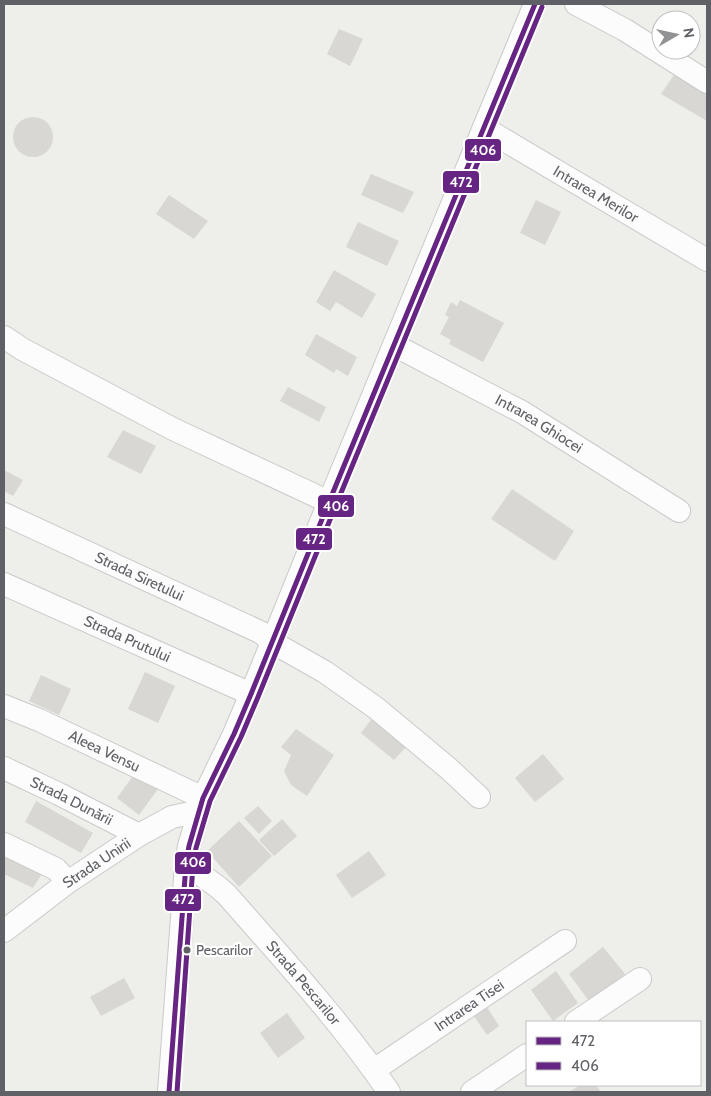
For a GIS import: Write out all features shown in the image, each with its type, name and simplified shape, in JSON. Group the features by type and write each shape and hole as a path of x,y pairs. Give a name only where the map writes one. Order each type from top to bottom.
{"street":[{"path":"168,1092 186,864 189,846 201,805 251,694 328,502 535,4"},
{"path":"576,4 625,30 707,82"},
{"name":"Intrarea Merilor","path":"484,128 707,260"},
{"path":"4,337 22,349 173,429 328,502"},
{"name":"Intrarea Ghiocei","path":"394,345 522,412 679,511"},
{"name":"Strada Siretului","path":"4,514 262,633 272,642 325,672 376,708 479,796"},
{"name":"Strada Prutului","path":"4,584 251,694"},
{"name":"Aleea Vensu","path":"4,706 39,720 201,805"},
{"name":"Strada Dunării","path":"4,768 139,835"},
{"name":"Strada Unirii","path":"4,931 68,882 139,835 172,817 201,805"},
{"path":"4,844 56,869 68,882"},
{"name":"Strada Pescarilor","path":"186,864 218,886 227,895 314,996 374,1070 389,1092"},
{"name":"Intrarea Tisei","path":"374,1070 565,941"},
{"path":"577,1021 640,979"},
{"path":"472,1092 526,1056"}],"building":[{"path":"339,29 363,39 350,66 327,54"},
{"path":"674,75 707,95 707,121 661,94"},
{"path":"37,117 44,120 50,126 53,137 52,145 44,154 37,157 29,157 22,154 14,145 13,133 16,126 25,118"},
{"path":"371,174 414,192 403,213 361,195"},
{"path":"169,195 208,221 194,239 156,214"},
{"path":"536,200 561,212 545,245 520,233"},
{"path":"358,222 399,241 387,266 346,247"},
{"path":"334,270 376,294 362,318 336,302 330,311 316,302"},
{"path":"460,300 504,323 483,362 449,344 451,340 440,334 449,317 445,315 451,302 457,306"},
{"path":"316,334 357,357 348,376 336,369 334,373 305,355"},
{"path":"288,387 326,407 319,422 280,401"},
{"path":"123,430 156,446 141,474 107,457"},
{"path":"4,470 23,480 13,496 4,491"},
{"path":"512,489 574,531 555,561 491,519"},
{"path":"145,672 175,686 158,723 128,709"},
{"path":"41,675 71,689 59,715 29,701"},
{"path":"373,717 407,746 394,760 361,733"},
{"path":"296,729 334,755 307,796 291,785 284,771 291,755 281,747"},
{"path":"543,754 564,779 535,802 515,778"},
{"path":"135,773 158,789 139,815 117,798"},
{"path":"36,801 93,833 81,853 25,822"},
{"path":"258,806 272,821 259,834 244,818"},
{"path":"282,819 297,836 274,856 259,840"},
{"path":"239,821 272,856 239,887 207,851"},
{"path":"369,851 386,875 352,898 336,875"},
{"path":"5,854 43,872 33,888 4,874"},
{"path":"603,947 625,974 589,1001 569,974"},
{"path":"556,971 578,1003 553,1021 531,990"},
{"path":"124,978 135,998 101,1016 90,997"},
{"path":"487,1007 499,1026 487,1035 474,1016"},
{"path":"287,1013 305,1038 278,1058 260,1033"},
{"path":"578,1086 597,1086 601,1092 569,1092"}],"transit line":[{"name":"472","path":"169,1092 186,864 189,846 203,798 251,694 535,4"},
{"name":"406","path":"177,1092 193,865 210,801 258,697 542,7"}],"place":[{"name":"Pescarilor","path":"187,950"}]}
